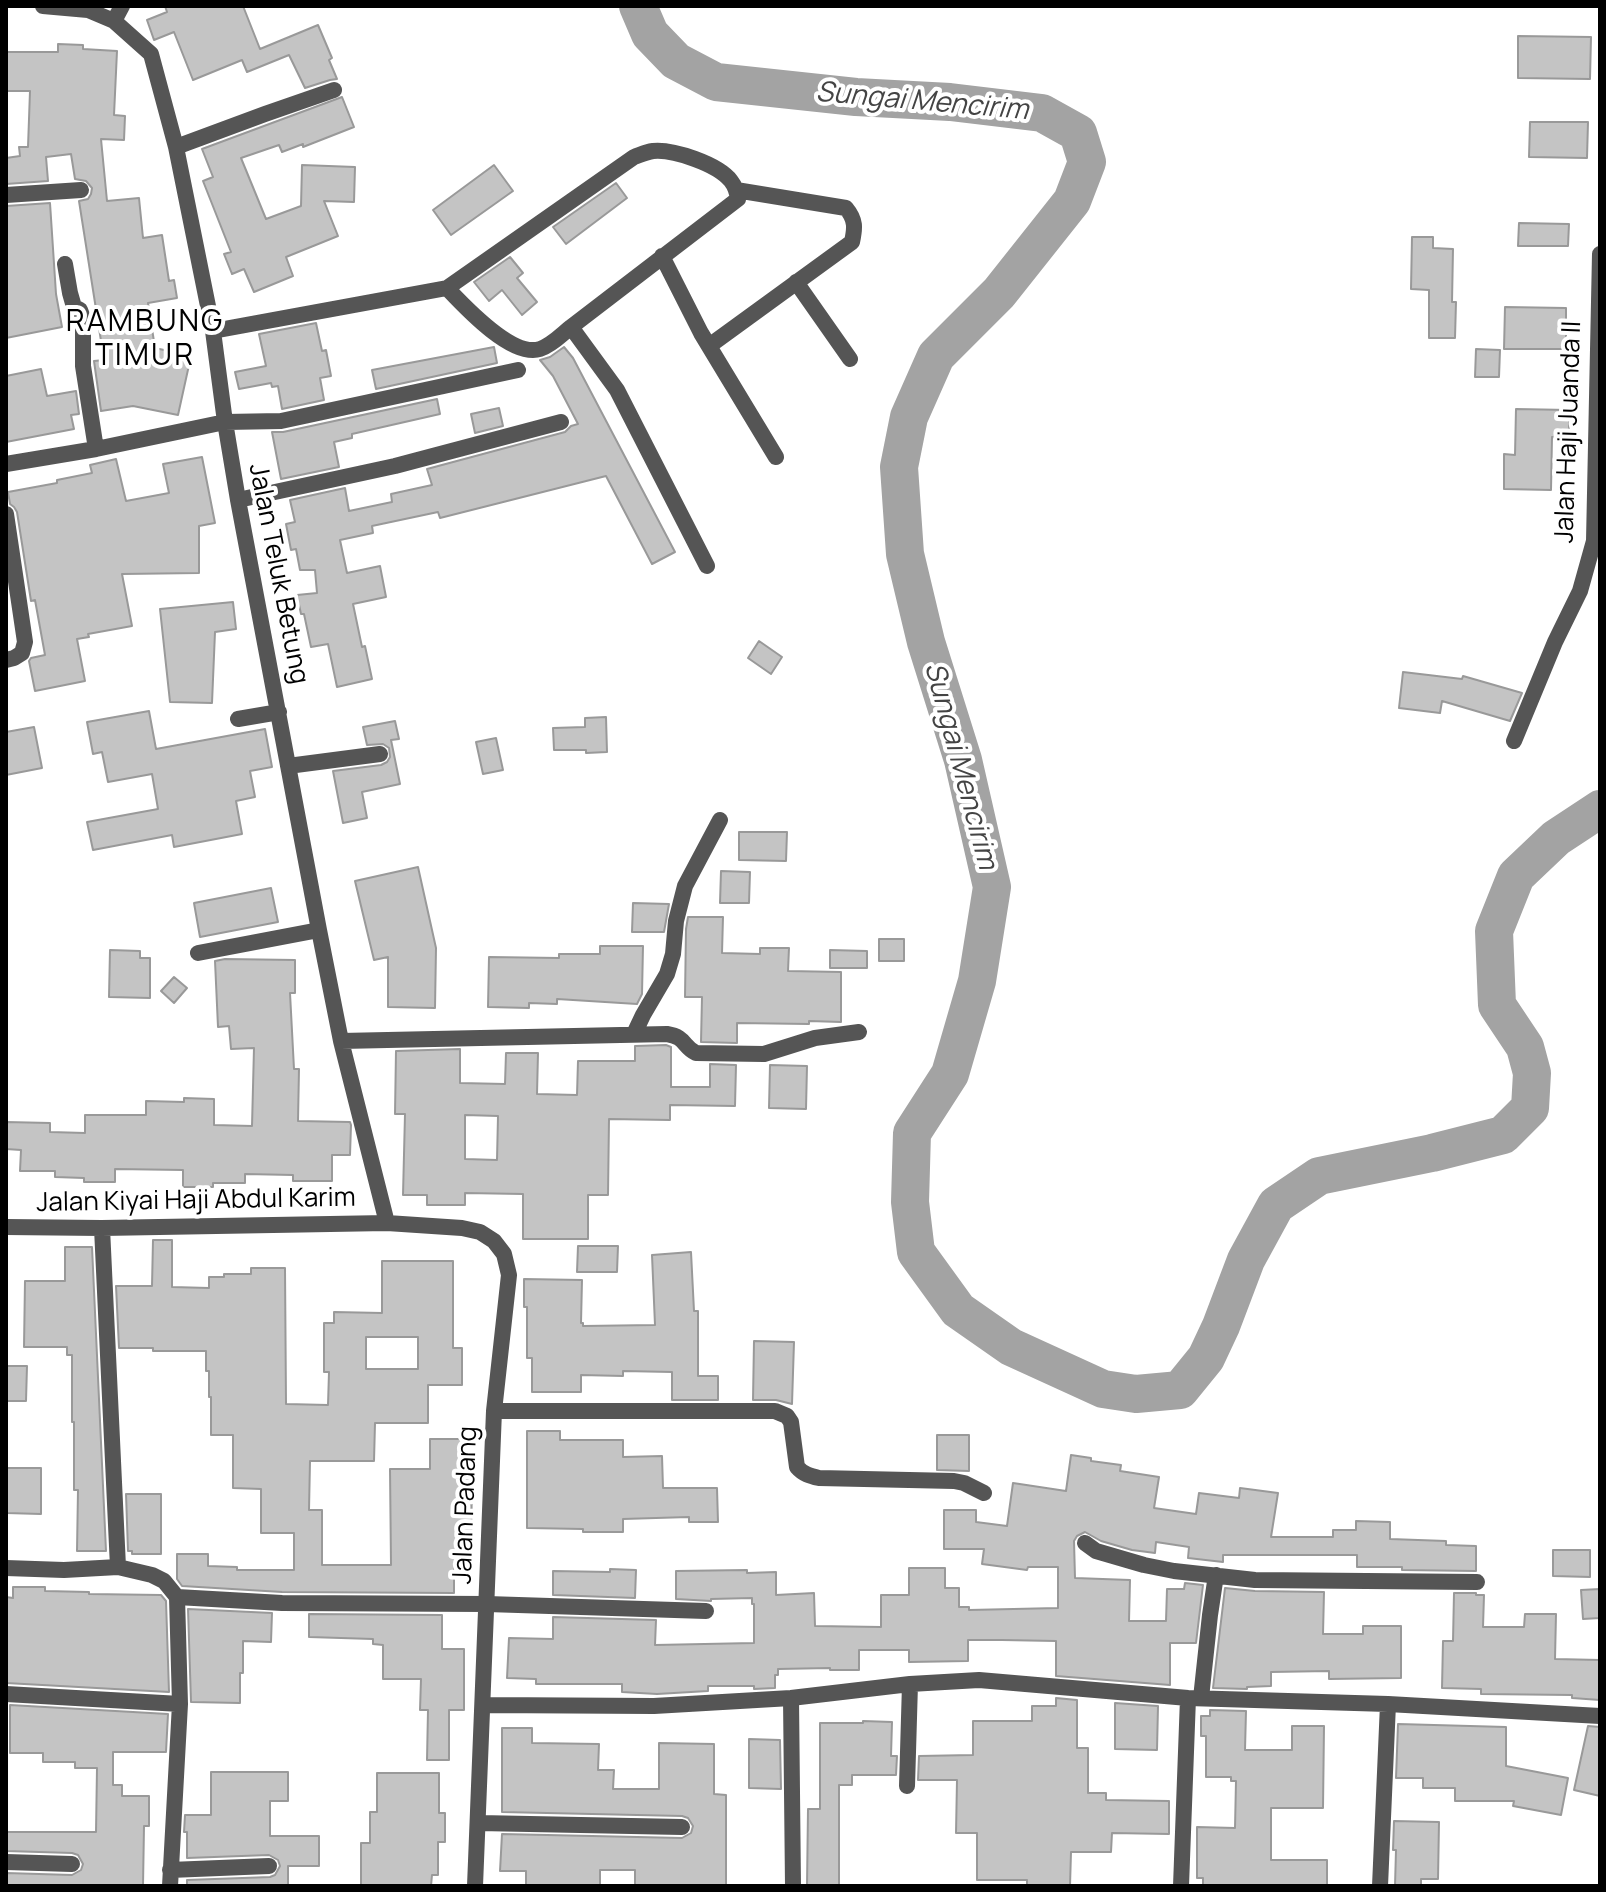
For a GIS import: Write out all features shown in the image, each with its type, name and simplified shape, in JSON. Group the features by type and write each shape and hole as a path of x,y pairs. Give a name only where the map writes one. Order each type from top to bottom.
{"street":[{"name":"Jalan Teluk Betung","path":"43,6 88,8 114,21 151,54 176,147 213,331 238,500 341,1041 387,1223"},
{"path":"114,21 122,6"},
{"path":"176,147 334,90"},
{"path":"213,331 447,288 634,157 651,151 697,161 727,177 736,190 738,199 555,341 537,351 507,342 470,312 447,288"},
{"path":"6,195 81,190"},
{"path":"709,346 852,242 854,231 854,220 846,208 736,190"},
{"name":"Jalan Haji Juanda II","path":"1514,741 1580,591 1594,541 1600,254"},
{"path":"662,256 709,346 776,457"},
{"path":"65,264 74,307 80,310 83,318 83,366 96,449"},
{"path":"796,282 850,359"},
{"path":"571,327 617,390 707,566"},
{"path":"6,464 225,422 281,421 518,370"},
{"path":"238,500 395,466 561,422"},
{"path":"6,514 25,642 22,653 6,660"},
{"path":"238,719 279,712"},
{"path":"288,766 380,754"},
{"path":"634,1034 670,965 685,886 720,820"},
{"path":"198,953 319,930"},
{"path":"341,1041 675,1035 696,1053 755,1055 773,1053 827,1035 859,1032"},
{"name":"Jalan Kiyai Haji Abdul Karim","path":"6,1227 387,1223"},
{"name":"Jalan Padang","path":"387,1223 480,1232 494,1241 504,1254 509,1275 494,1411 475,1886"},
{"path":"102,1228 118,1567"},
{"path":"494,1411 775,1411 787,1416 791,1422 797,1467 809,1476 954,1481 984,1493"},
{"path":"1085,1543 1096,1551 1144,1565 1255,1580 1477,1582"},
{"path":"6,1568 64,1570 118,1567 164,1581 177,1597 180,1704 170,1878 269,1866"},
{"path":"1181,1886 1195,1698 1216,1575"},
{"path":"177,1597 282,1603 487,1604 706,1611"},
{"path":"484,1705 654,1706 791,1698 910,1684 992,1681 1195,1698 1388,1704 1600,1716"},
{"path":"907,1786 910,1684"},
{"path":"6,1694 180,1704"},
{"path":"791,1698 793,1886"},
{"path":"1380,1886 1388,1704"},
{"path":"479,1823 682,1827"},
{"path":"6,1862 72,1864"}],"building":[{"path":"165,6 243,6 260,49 318,25 337,79 305,88 289,55 247,72 242,60 193,80 174,32 154,40 147,20 167,12"},
{"path":"1518,36 1591,37 1590,79 1518,78"},
{"path":"58,44 117,51 114,115 125,116 124,140 101,139 107,201 139,198 143,238 162,235 169,281 174,280 177,298 148,303 155,348 191,356 178,415 133,406 101,411 94,361 104,360 79,201 88,199 92,188 86,181 75,179 71,154 46,157 48,181 6,184 6,158 20,156 19,147 28,147 30,91 6,91 6,52 58,52"},
{"path":"342,97 354,127 303,147 303,144 282,152 279,145 241,158 266,219 301,206 302,165 355,167 354,202 324,201 338,236 286,257 293,276 254,292 244,269 232,274 224,254 231,252 203,181 213,177 202,149"},
{"path":"1530,122 1588,122 1587,158 1529,157"},
{"path":"494,165 513,191 451,235 433,210"},
{"path":"616,183 627,198 566,244 553,227"},
{"path":"50,203 56,294 62,327 6,338 6,206"},
{"path":"1519,223 1569,224 1568,246 1518,246"},
{"path":"1412,237 1433,237 1433,248 1453,249 1455,338 1429,338 1429,290 1411,289"},
{"path":"510,257 523,273 517,278 537,302 522,315 502,290 489,301 474,282"},
{"path":"1505,307 1566,308 1566,349 1504,349"},
{"path":"316,323 331,376 320,378 324,400 282,409 278,386 272,387 271,383 239,389 235,372 266,366 259,334"},
{"path":"494,347 497,363 376,389 372,370"},
{"path":"564,347 573,358 675,552 652,564 606,476 440,518 438,512 372,526 373,533 340,540 347,573 380,566 386,597 353,604 372,679 337,687 328,644 311,647 304,614 301,614 297,595 317,593 315,570 300,570 296,549 291,550 286,524 295,522 290,500 345,488 349,511 392,502 391,494 432,485 427,469 565,432 578,424 553,376 540,360"},
{"path":"1476,349 1500,350 1499,377 1475,377"},
{"path":"41,369 47,396 76,391 79,414 71,415 74,429 6,442 6,376"},
{"path":"437,399 440,414 352,434 352,438 334,442 339,467 281,479 272,432"},
{"path":"499,408 503,426 475,433 471,414"},
{"path":"1516,409 1569,410 1569,438 1552,437 1551,490 1504,489 1504,454 1515,455"},
{"path":"202,457 215,523 199,526 199,573 122,574 132,626 77,639 85,681 35,691 29,661 45,655 35,600 31,601 17,512 10,504 8,492 92,473 90,465 116,459 126,501 169,493 163,464"},
{"path":"233,602 236,629 215,632 212,703 170,702 160,609"},
{"path":"759,641 782,657 771,674 748,658"},
{"path":"1403,672 1462,679 1463,676 1522,693 1510,721 1442,701 1440,713 1399,708"},
{"path":"149,711 156,749 265,729 272,767 250,771 255,797 236,801 242,834 174,847 172,835 93,850 87,822 158,809 152,774 108,782 102,752 93,754 87,722"},
{"path":"606,717 607,752 554,750 553,728 585,727 585,718"},
{"path":"395,721 399,739 391,740 400,784 362,792 367,818 343,823 333,771 387,762 389,748 383,744 367,745 363,727"},
{"path":"34,727 42,768 6,775 6,732"},
{"path":"496,738 503,770 483,774 476,742"},
{"path":"739,832 787,832 786,861 739,860"},
{"path":"418,867 436,948 435,1008 388,1007 388,957 374,960 355,881"},
{"path":"721,871 750,872 749,903 720,903"},
{"path":"271,888 278,922 200,937 194,903"},
{"path":"633,903 669,904 664,932 632,932"},
{"path":"688,917 723,917 722,953 760,954 760,948 789,948 788,971 841,972 841,1022 737,1023 737,1043 701,1042 702,997 685,997"},
{"path":"879,939 904,939 904,961 879,961"},
{"path":"600,946 643,946 642,994 637,1004 557,999 557,1004 529,1003 529,1008 488,1007 489,957 559,958 559,954 600,954"},
{"path":"110,950 140,951 140,958 150,958 150,998 109,997"},
{"path":"830,950 867,951 867,968 830,968"},
{"path":"295,960 295,993 290,993 294,1069 299,1069 298,1121 350,1122 351,1125 350,1155 332,1155 332,1181 293,1181 293,1175 245,1174 245,1183 183,1187 183,1170 115,1169 115,1182 84,1182 84,1178 55,1177 55,1171 20,1171 21,1150 6,1149 6,1122 50,1123 50,1132 85,1133 85,1115 146,1115 146,1101 184,1102 184,1098 214,1099 214,1125 252,1126 254,1048 231,1049 229,1026 218,1027 215,961"},
{"path":"174,977 187,988 174,1003 161,991"},
{"path":"635,1046 671,1047 671,1087 710,1087 710,1064 736,1065 735,1106 670,1105 670,1120 609,1119 608,1195 588,1195 588,1239 523,1239 523,1194 465,1193 465,1205 427,1205 427,1195 403,1195 405,1114 395,1114 396,1051 460,1049 460,1083 505,1084 506,1053 538,1053 537,1094 577,1095 578,1061 635,1061","holes":["465,1115 498,1116 497,1160 465,1159"]},
{"path":"770,1065 807,1066 806,1109 769,1108"},
{"path":"153,1240 172,1240 172,1287 209,1288 209,1277 251,1274 251,1268 285,1268 286,1404 328,1405 329,1372 324,1372 324,1323 334,1323 334,1312 382,1313 382,1261 453,1261 453,1348 462,1348 462,1385 428,1385 428,1423 375,1423 374,1461 310,1461 309,1510 322,1510 322,1565 391,1565 390,1469 430,1469 430,1439 464,1439 464,1469 472,1469 471,1563 454,1563 454,1593 282,1592 182,1586 177,1579 177,1554 208,1554 208,1566 237,1567 237,1570 294,1570 294,1533 261,1533 261,1489 233,1488 233,1435 211,1435 206,1351 119,1348 116,1286 152,1286","holes":["366,1337 418,1337 418,1369 366,1369"]},
{"path":"578,1246 618,1246 617,1272 577,1272"},
{"path":"65,1247 92,1247 106,1551 77,1551 78,1490 74,1490 72,1355 67,1355 67,1347 24,1347 25,1281 65,1281"},
{"path":"691,1252 694,1311 698,1311 698,1376 718,1376 718,1400 672,1400 672,1372 623,1371 623,1376 581,1375 581,1392 532,1392 532,1358 527,1358 524,1279 582,1280 583,1326 655,1325 652,1255"},
{"path":"754,1341 794,1342 792,1404 753,1400"},
{"path":"6,1366 27,1366 26,1401 6,1401"},
{"path":"527,1431 560,1431 560,1440 623,1440 623,1457 662,1456 663,1488 717,1488 718,1522 689,1522 689,1517 623,1519 623,1532 527,1528"},
{"path":"937,1435 969,1435 969,1471 937,1470"},
{"path":"1071,1455 1121,1465 1120,1471 1159,1477 1154,1508 1196,1514 1199,1493 1239,1498 1240,1488 1278,1493 1271,1537 1333,1537 1333,1530 1356,1530 1356,1521 1390,1522 1390,1539 1446,1541 1446,1545 1476,1546 1476,1571 1357,1567 1357,1555 1223,1555 1223,1562 1188,1558 1189,1547 1156,1542 1155,1553 1132,1550 1101,1541 1085,1532 1074,1541 1075,1578 1130,1580 1129,1621 1166,1621 1167,1589 1184,1589 1185,1583 1203,1585 1196,1643 1170,1643 1170,1685 1056,1676 1056,1641 1002,1640 968,1640 968,1661 909,1662 909,1650 859,1650 859,1670 778,1669 775,1688 708,1686 708,1691 657,1694 622,1692 622,1684 536,1684 536,1679 507,1678 509,1638 553,1639 553,1617 656,1620 655,1645 754,1643 752,1598 711,1601 676,1599 676,1571 776,1572 776,1595 814,1593 815,1626 881,1627 881,1595 909,1595 909,1568 945,1568 945,1588 959,1588 959,1607 969,1607 969,1610 1058,1608 1058,1567 1028,1567 1027,1570 982,1564 984,1549 944,1549 944,1510 976,1510 976,1522 1007,1526 1013,1483 1066,1491"},
{"path":"6,1468 41,1468 41,1514 6,1513"},
{"path":"126,1494 161,1494 161,1554 132,1554 128,1551"},
{"path":"1553,1550 1590,1550 1590,1577 1553,1576"},
{"path":"610,1569 636,1570 635,1598 553,1595 553,1571 610,1572"},
{"path":"13,1587 45,1587 45,1591 89,1594 161,1595 166,1601 169,1692 6,1683 6,1597 13,1598"},
{"path":"1225,1588 1324,1592 1323,1634 1363,1634 1363,1626 1401,1626 1401,1678 1329,1679 1329,1671 1271,1672 1271,1686 1213,1688"},
{"path":"1600,1589 1600,1618 1583,1619 1581,1590"},
{"path":"1454,1593 1484,1595 1483,1627 1524,1627 1525,1614 1556,1614 1555,1659 1600,1660 1600,1700 1572,1698 1572,1695 1481,1694 1481,1689 1442,1688 1443,1641 1453,1641"},
{"path":"188,1609 272,1613 271,1642 243,1641 240,1703 191,1702"},
{"path":"309,1614 442,1615 442,1649 464,1649 464,1710 449,1710 449,1760 427,1760 428,1710 420,1710 421,1679 383,1679 383,1645 373,1644 373,1639 309,1637"},
{"path":"1056,1698 1077,1700 1077,1748 1088,1748 1088,1793 1106,1793 1106,1800 1169,1801 1169,1834 1112,1833 1111,1852 1071,1852 1070,1886 1027,1886 1027,1880 977,1880 977,1833 956,1833 957,1780 918,1780 919,1756 973,1755 973,1721 1032,1721 1032,1706 1056,1706"},
{"path":"1115,1703 1158,1706 1157,1750 1115,1749"},
{"path":"10,1705 168,1714 166,1752 113,1752 113,1785 122,1785 122,1796 149,1796 149,1826 144,1826 143,1886 6,1886 6,1873 72,1875 81,1870 83,1864 78,1855 72,1853 6,1851 6,1832 96,1832 97,1768 75,1768 75,1762 43,1762 43,1753 10,1753"},
{"path":"1210,1710 1246,1711 1245,1750 1292,1750 1292,1726 1324,1726 1323,1808 1271,1808 1271,1860 1327,1860 1327,1886 1203,1886 1203,1878 1197,1878 1197,1827 1235,1828 1236,1781 1231,1781 1231,1777 1206,1777 1206,1736 1201,1736 1201,1716 1210,1716"},
{"path":"892,1722 891,1756 897,1756 896,1775 852,1775 852,1785 839,1785 839,1886 807,1886 808,1809 820,1809 820,1723"},
{"path":"1398,1724 1506,1727 1506,1766 1568,1778 1561,1815 1513,1806 1514,1801 1455,1801 1455,1788 1423,1788 1423,1778 1396,1778"},
{"path":"1588,1726 1600,1727 1600,1796 1574,1790"},
{"path":"502,1728 532,1728 532,1743 599,1744 598,1770 614,1770 613,1789 659,1789 659,1743 714,1744 714,1794 726,1795 726,1886 635,1886 635,1870 600,1870 600,1886 526,1886 526,1871 500,1871 502,1834 682,1838 691,1833 693,1826 688,1818 682,1816 502,1812"},
{"path":"749,1739 780,1740 781,1789 749,1788"},
{"path":"211,1772 288,1772 288,1801 270,1801 270,1836 319,1836 319,1866 288,1866 288,1886 187,1886 187,1880 270,1877 280,1866 278,1860 269,1855 187,1858 185,1815 211,1815"},
{"path":"377,1773 439,1773 439,1813 445,1813 445,1842 438,1842 438,1875 432,1875 431,1886 361,1886 361,1843 370,1843 370,1812 377,1812"},
{"path":"1394,1821 1439,1822 1438,1879 1421,1879 1421,1886 1395,1886"}],"waterway":[{"name":"Sungai Mencirim","path":"638,6 650,34 676,61 716,82 1042,113 1078,133 1087,162 1072,201 999,293 936,356 909,417 899,467 905,554 926,642 963,760 992,887 977,981 950,1074 912,1133 910,1202 916,1252 958,1310 1011,1347 1103,1389 1136,1394 1180,1390 1206,1358 1246,1260 1276,1205 1319,1176 1503,1135 1530,1108 1532,1073 1525,1047 1497,1005 1494,931 1516,876 1556,838 1600,809"}],"district":[{"name":"RAMBUNG TIMUR","path":"145,340"}]}
